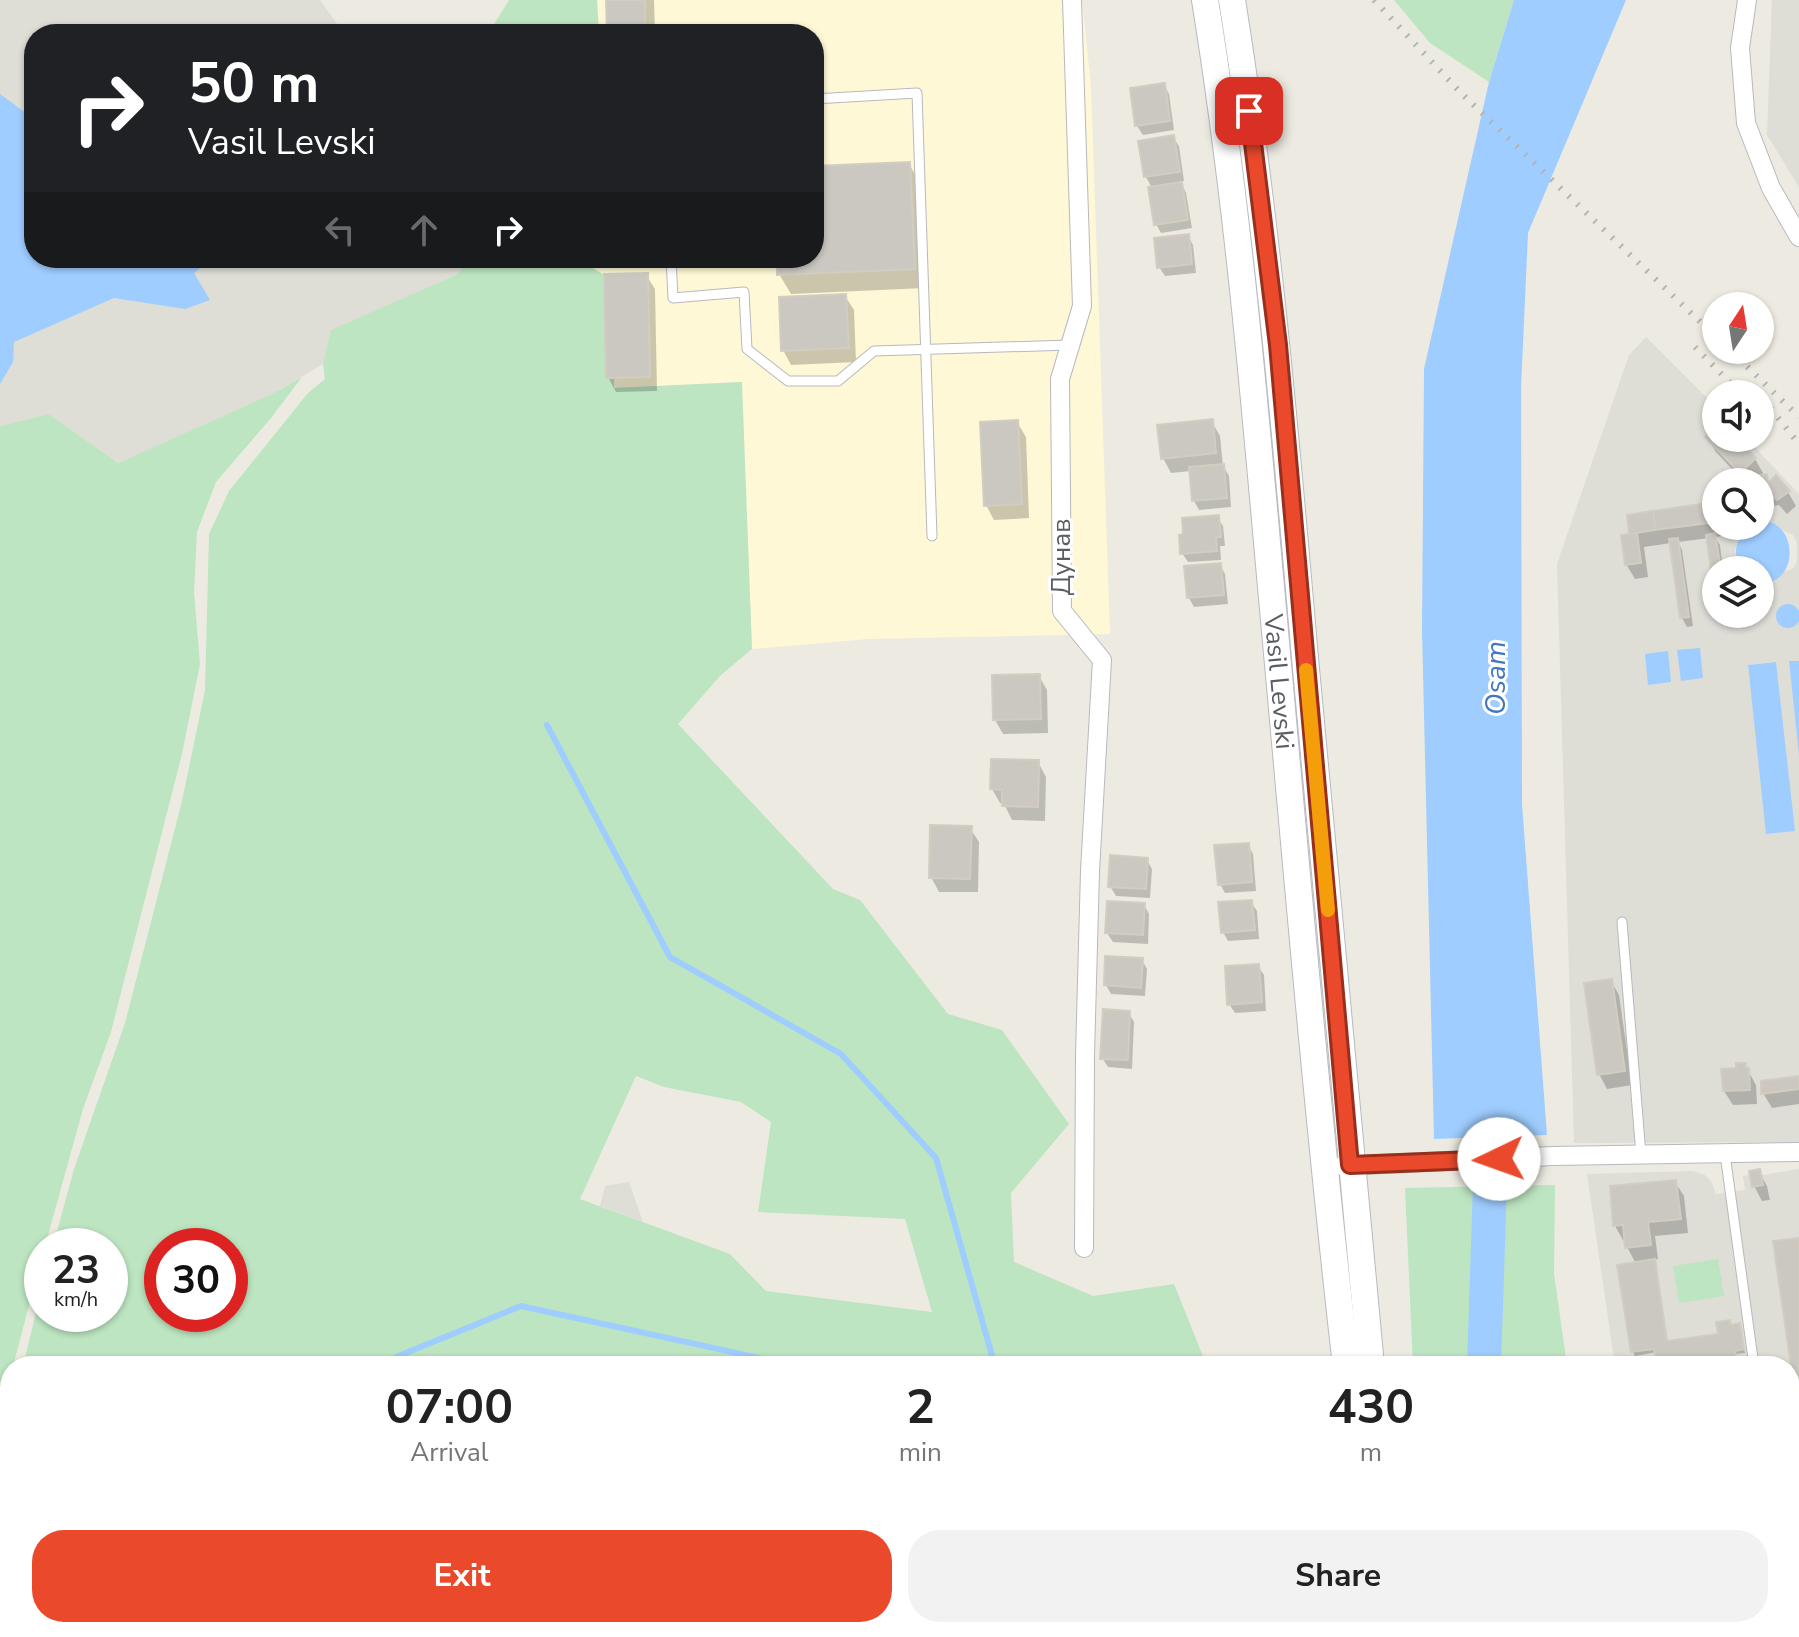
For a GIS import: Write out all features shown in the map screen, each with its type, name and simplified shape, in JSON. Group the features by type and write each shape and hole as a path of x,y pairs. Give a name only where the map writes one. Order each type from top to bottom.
{"main road":[{"name":"Vasil Levski","path":"1205,0 1230,168 1249,345 1323,1166 1345,1356"},
{"name":"Vasil Levski","path":"1232,0 1258,167 1278,345 1350,1165 1370,1356"}],"street":[{"name":"Дунав","path":"1072,0 1082,306 1060,379 1062,611 1102,660 1090,871 1084,1248"},
{"path":"1747,0 1740,48 1746,123 1771,188 1799,237"},
{"path":"1323,1166 1553,1156 1799,1152"}],"lane":[{"path":"824,98 917,93 932,536"},
{"path":"672,268 673,298 744,292 747,349 788,381 838,381 874,351 1070,345"},
{"path":"1622,922 1641,1155"},
{"path":"1725,1154 1753,1356"}],"shaded area":[{"path":"0,0 320,0 337,24 24,24 24,268 462,268 458,274 332,330 323,364 272,394 118,463 49,414 0,426"},
{"path":"597,0 1082,0 1091,87 1110,634 868,639 752,649 741,382 614,388 614,281 593,268 824,268 824,24 598,24"},
{"path":"1772,0 1799,0 1799,187 1767,135"},
{"path":"1646,337 1702,393 1702,452 1759,452 1799,494 1799,610 1796,606 1786,628 1792,628 1799,621 1799,661 1789,662 1799,756 1799,1142 1574,1143 1557,564 1629,355","holes":["1702,468 1774,468 1774,526 1793,535 1797,543 1794,568 1774,576 1774,628 1702,628 1702,556 1709,556 1707,540 1702,540","1775,662 1767,834 1748,665"]},
{"path":"1716,540 1739,540 1737,556 1719,556"},
{"path":"1760,1169 1762,1175 1799,1169 1799,1356 1614,1356 1587,1174 1692,1171 1705,1175 1716,1194 1745,1190 1743,1176 1750,1175 1749,1171"},
{"path":"629,1182 643,1222 600,1206 605,1186"}],"green space":[{"path":"509,0 597,0 598,24 494,24"},
{"path":"1394,0 1514,0 1489,82 1430,43"},
{"path":"462,268 593,268 614,281 614,388 742,382 752,649 720,676 678,724 833,889 860,900 948,1014 1002,1030 1069,1124 1011,1193 1014,1262 1093,1296 1174,1284 1203,1356 25,1356 31,1332 128,1332 128,1228 58,1228 74,1169 125,1023 182,801 205,690 209,534 229,491 308,393 325,379 323,364 331,330 458,274","holes":["636,1076 664,1087 741,1102 771,1122 758,1212 905,1219 932,1312 766,1291 730,1254 580,1199"]},
{"path":"302,377 216,482 197,532 194,592 200,664 182,754 111,1032 83,1109 50,1228 24,1228 24,1325 16,1356 0,1356 0,426 49,414 118,463 272,394"},
{"path":"1555,1185 1554,1273 1566,1356 1413,1356 1405,1188"},
{"path":"1718,1259 1724,1296 1679,1303 1673,1266"}],"water":[{"path":"1514,0 1626,0 1528,233 1521,388 1522,804 1547,1135 1434,1139 1422,630 1424,369 1489,82"},
{"path":"0,94 24,112 24,268 200,268 194,273 210,300 185,309 114,298 14,342 13,362 0,384"},
{"path":"1775,524 1788,542 1790,554 1782,575 1774,580 1774,556 1737,556 1738,541 1774,540"},
{"path":"1788,604 1797,607 1800,616 1797,625 1788,628 1779,625 1776,616 1779,607"},
{"path":"1700,648 1703,678 1681,681 1677,650"},
{"path":"1668,651 1671,682 1648,685 1645,654"},
{"path":"1789,661 1799,661 1799,756"},
{"path":"1776,662 1795,831 1766,834 1748,665"}],"building":[{"path":"606,0 645,0 645,24 607,24"},
{"path":"1165,83 1170,121 1135,126 1130,88"},
{"path":"1174,135 1180,172 1144,177 1138,141"},
{"path":"910,162 915,269 777,275 777,268 824,268 824,166"},
{"path":"1182,182 1188,220 1154,225 1148,187"},
{"path":"1189,234 1192,264 1157,268 1154,238"},
{"path":"648,273 650,377 606,378 604,274"},
{"path":"846,294 849,348 781,351 779,297"},
{"path":"1213,419 1216,453 1161,459 1157,425"},
{"path":"1018,420 1022,504 984,506 980,422"},
{"path":"1720,452 1750,452 1756,458 1745,468 1735,468"},
{"path":"1224,464 1227,498 1192,501 1189,467"},
{"path":"1776,475 1790,491 1777,500 1774,497"},
{"path":"1702,504 1702,524 1655,530 1653,511"},
{"path":"1653,511 1655,530 1629,534 1627,515"},
{"path":"1219,515 1221,537 1216,537 1217,551 1180,554 1182,518"},
{"path":"1637,533 1641,563 1625,565 1621,535"},
{"path":"1678,538 1689,617 1680,618 1669,539"},
{"path":"1707,540 1716,540 1719,556 1709,556"},
{"path":"1221,563 1224,595 1187,598 1184,566"},
{"path":"1040,674 1041,719 993,720 992,675"},
{"path":"991,759 1039,760 1038,807 1002,806 1002,790 990,789"},
{"path":"930,825 972,826 970,879 929,878"},
{"path":"1249,843 1252,882 1218,885 1214,845"},
{"path":"1110,855 1148,858 1146,889 1108,887"},
{"path":"1252,900 1255,930 1221,933 1218,902"},
{"path":"1107,901 1145,903 1143,935 1105,933"},
{"path":"1105,956 1143,958 1141,988 1104,985"},
{"path":"1259,964 1262,1002 1227,1005 1225,966"},
{"path":"1612,979 1625,1071 1597,1075 1584,983"},
{"path":"1103,1009 1130,1011 1128,1060 1100,1059"},
{"path":"1736,1063 1746,1063 1746,1068 1749,1068 1750,1090 1723,1091 1721,1069 1736,1068"},
{"path":"1799,1076 1799,1089 1761,1094 1761,1081"},
{"path":"1760,1169 1763,1185 1752,1187 1749,1171"},
{"path":"1676,1180 1681,1219 1648,1222 1651,1245 1625,1248 1623,1225 1613,1226 1610,1186"},
{"path":"1799,1238 1799,1356 1790,1356 1773,1241"},
{"path":"1655,1259 1667,1341 1718,1334 1716,1322 1730,1320 1731,1325 1740,1323 1744,1349 1735,1351 1736,1356 1655,1356 1654,1349 1631,1352 1617,1265"}],"waterway":[{"path":"547,725 670,957 841,1054 936,1158 992,1356"},
{"name":"Osam","path":"1484,1356 1493,1091"},
{"path":"398,1356 521,1306 750,1356"}],"railway":[{"path":"1374,0 1460,92 1702,324"},
{"path":"1695,347 1727,380"},
{"path":"1744,364 1799,417"},
{"path":"1774,413 1799,444"}],"slow traffic":[{"path":"1306,670 1328,910"}],"route":[{"path":"1249,111 1278,345 1350,1165 1499,1159"}]}
